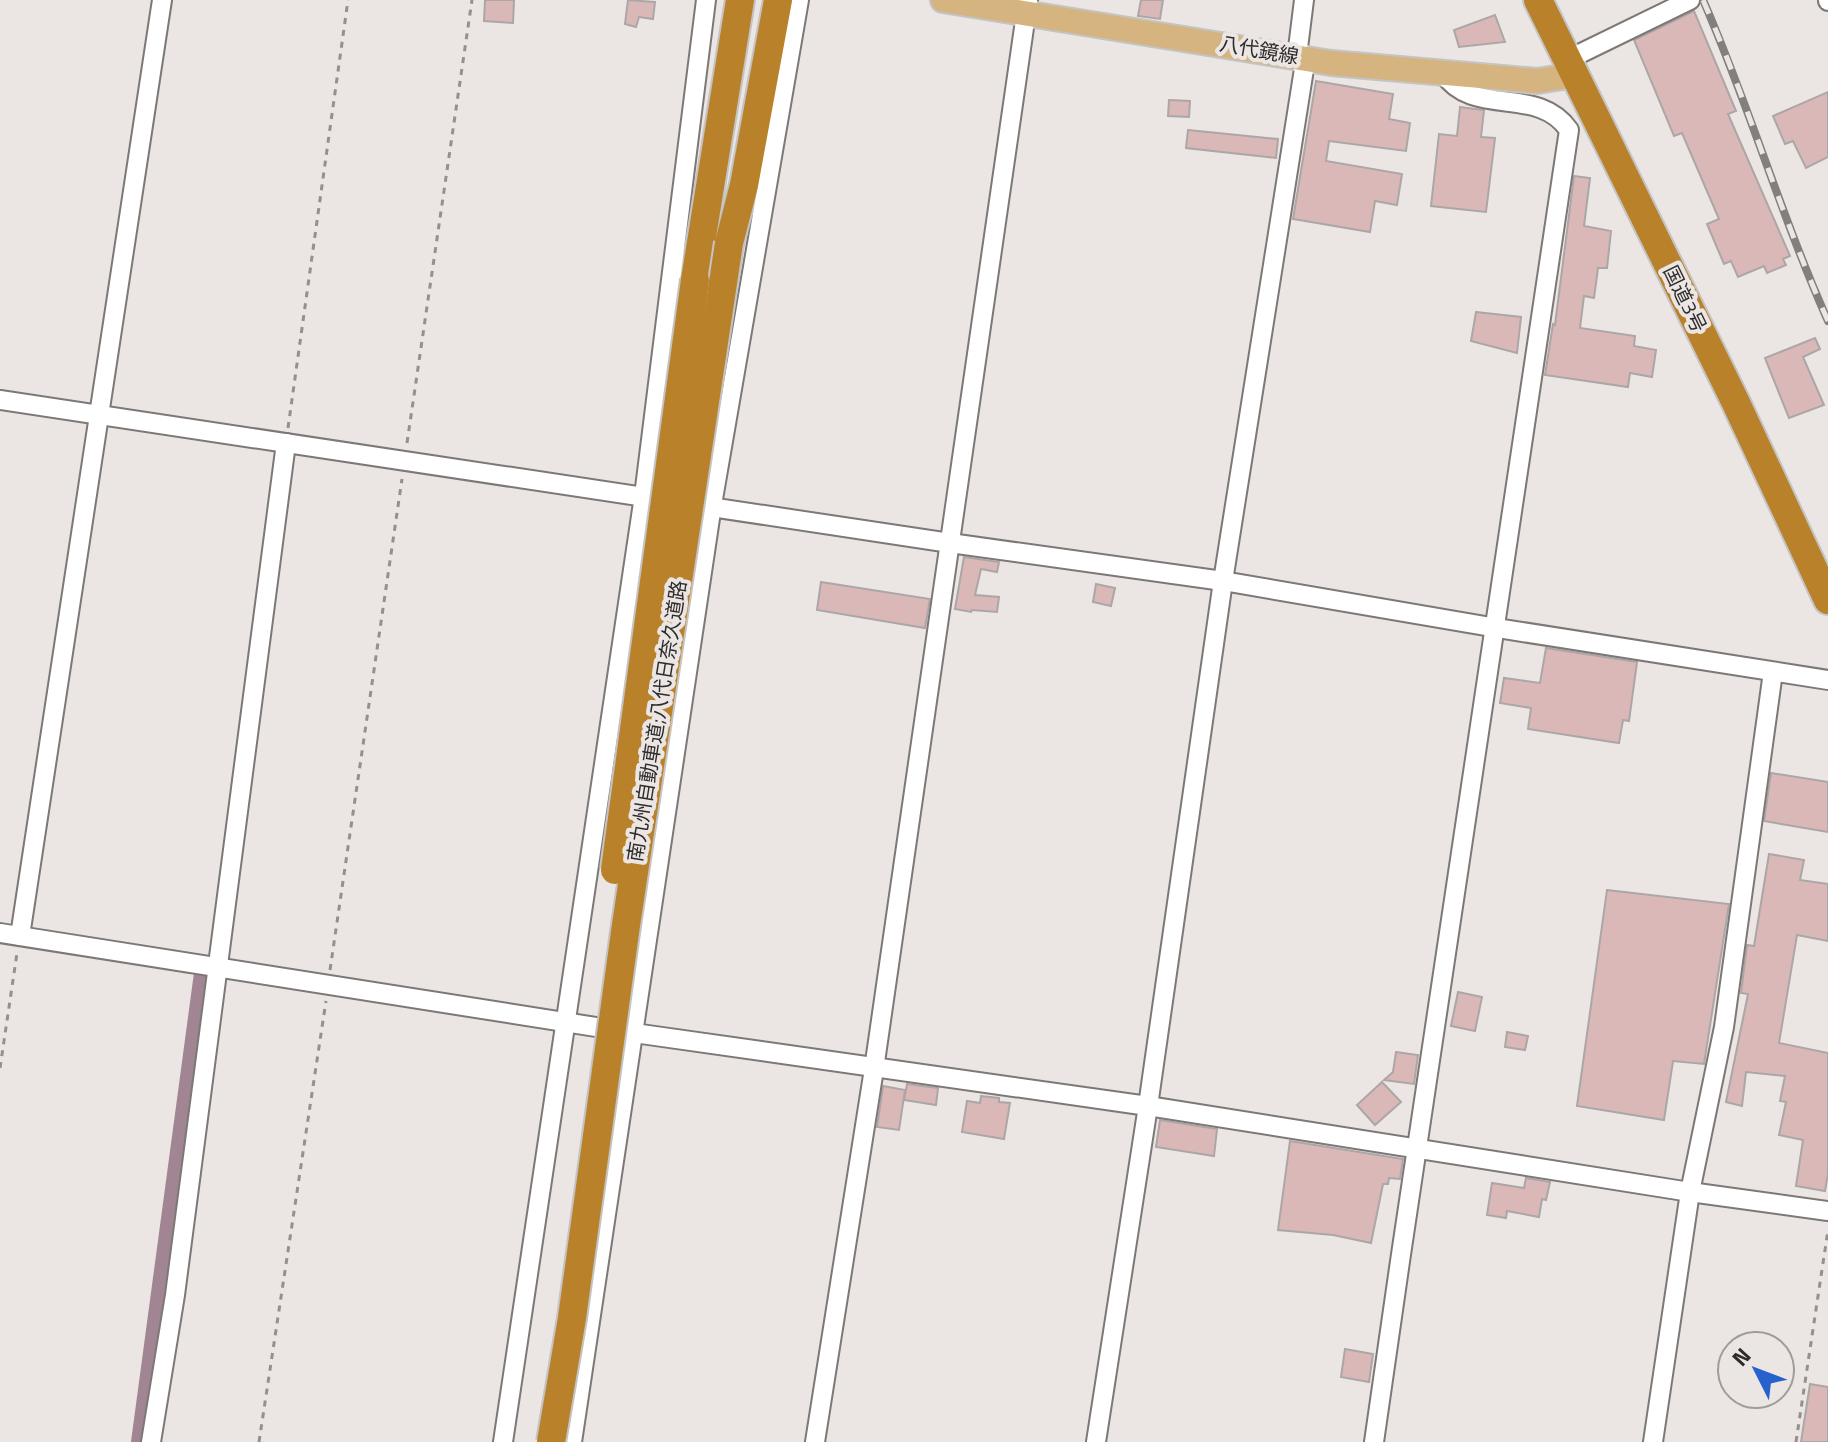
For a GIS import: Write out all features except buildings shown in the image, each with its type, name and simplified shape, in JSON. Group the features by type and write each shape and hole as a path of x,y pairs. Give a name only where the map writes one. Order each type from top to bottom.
{"highway":[{"path":"695,280 699,199 725,0"},
{"name":"南九州自動車道;八代日奈久道路","path":"539,1442 552,1321 695,280 740,0"},
{"name":"南九州自動車道;八代日奈久道路","path":"551,1442 572,1318 628,909 766,0"},
{"path":"729,243 744,185 778,0"},
{"name":"国道3号","path":"1538,0 1729,389 1828,600"}],"main road":[{"name":"八代鏡線","path":"943,0 1027,6 1331,63 1537,81 1572,67"}],"street":[{"path":"20,936 162,0"},
{"path":"503,1442 644,496 706,0"},
{"path":"572,1442 712,505 799,0"},
{"path":"1096,1442 1148,1106 1223,581 1304,69 1297,56 1304,0"},
{"path":"1572,67 1690,0"},
{"path":"815,1442 874,1069 1027,6"},
{"path":"1374,1442 1569,130 1560,117 1549,109 1470,96 1453,87 1443,73"},
{"path":"0,400 1223,581 1828,680"},
{"path":"151,1442 175,1295 219,967 278,442"},
{"path":"1653,1442 1690,1192 1724,1027 1773,672"},
{"path":"0,933 634,1033 1148,1106 1828,1211"}],"path":[{"path":"278,442 348,0"},
{"path":"259,1442 472,0"},
{"path":"0,1068 20,936"},
{"path":"1796,1442 1828,1230"}],"waterway":[{"path":"139,1442 202,973"}],"railway":[{"path":"1703,0 1828,321"}]}
